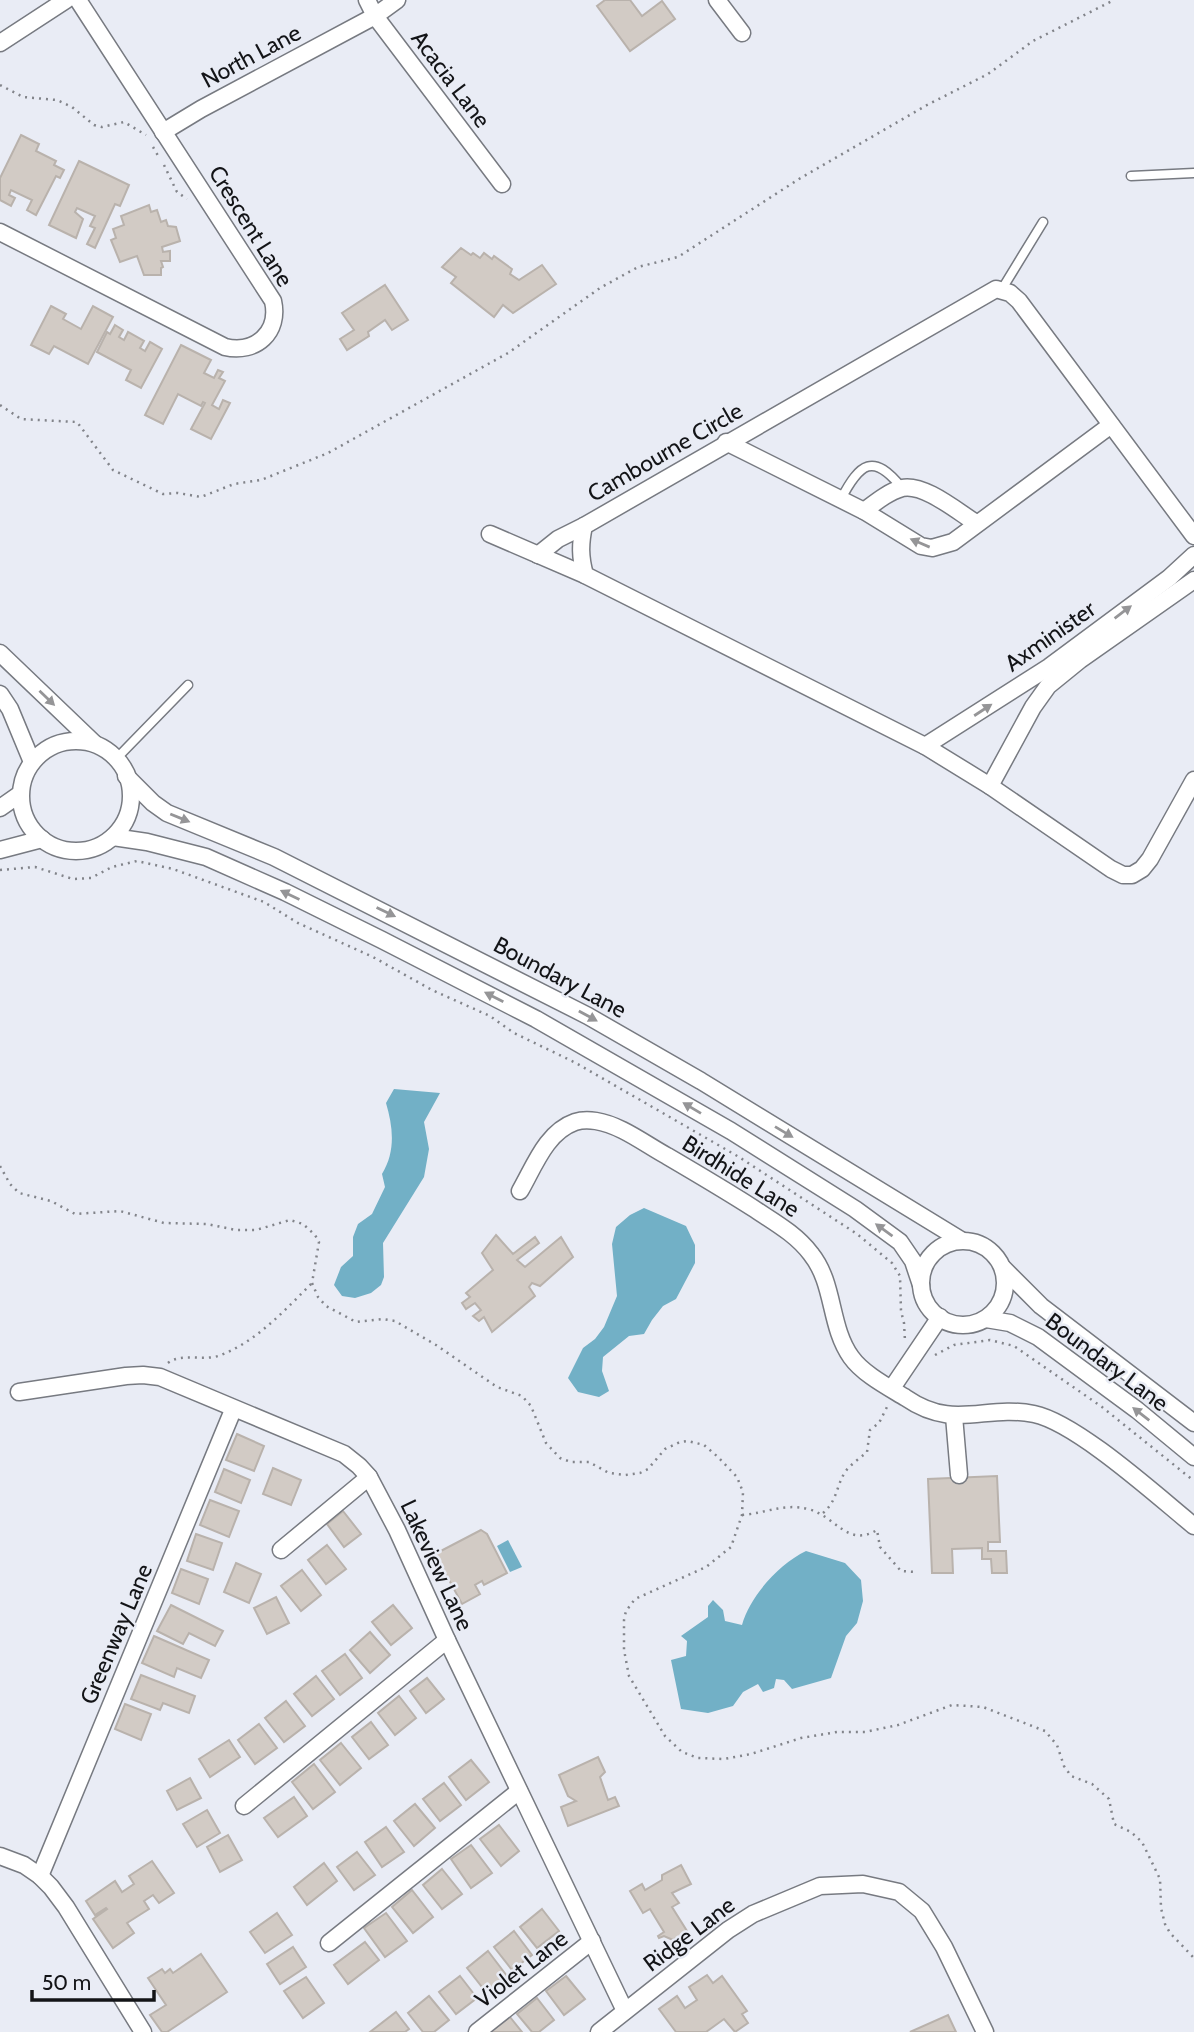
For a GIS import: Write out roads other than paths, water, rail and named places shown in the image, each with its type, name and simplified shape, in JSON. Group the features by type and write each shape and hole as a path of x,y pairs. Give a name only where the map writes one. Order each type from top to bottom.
{"street":[{"path":"0,43 66,0"},
{"name":"Crescent Lane","path":"0,232 225,347 235,349 253,345 269,333 275,318 273,301 78,0"},
{"name":"Acacia Lane","path":"367,0 375,16 502,184"},
{"name":"North Lane","path":"163,132 375,16 397,0"},
{"path":"717,0 742,33"},
{"path":"1002,289 1019,301 1194,536"},
{"name":"Cambourne Circle","path":"585,575 580,558 584,526 985,294 1002,289"},
{"path":"726,442 864,511 921,546 932,548 953,542 1111,425"},
{"path":"864,511 891,492 910,487 937,498 976,523"},
{"path":"538,555 558,539 584,526"},
{"path":"491,534 585,575 925,746 1123,875 1132,875 1142,869 1150,859 1194,780"},
{"name":"Axminister","path":"925,746 1049,667 1194,558"},
{"name":"Axminister","path":"990,786 1033,707 1048,686 1194,579"},
{"path":"0,653 94,743 116,759 130,785 130,804 124,822 113,837 96,847 78,851 59,848 42,839 30,827 20,794 24,777 32,762 44,750 77,740 94,743"},
{"path":"0,694 10,709 32,762"},
{"name":"Boundary Lane","path":"126,776 167,813 211,829 287,863 588,1016 961,1240"},
{"path":"0,808 20,794"},
{"path":"113,837 147,842 206,857 285,892 536,1019 719,1124 855,1209 900,1242 913,1261 925,1299 940,1317 958,1325 973,1324 986,1319 997,1309 1004,1296 1006,1282 997,1257 975,1242 961,1240 948,1243 928,1259 921,1285"},
{"path":"0,850 42,839"},
{"name":"Birdhide Lane","path":"520,1191 551,1138 575,1122 595,1120 633,1137 733,1196 796,1238 811,1253 828,1285 839,1331 849,1354 862,1368 907,1399 934,1413 954,1416 1022,1412 1050,1419 1084,1440 1194,1526"},
{"name":"Boundary Lane","path":"1003,1268 1029,1297 1194,1423"},
{"path":"892,1388 940,1317"},
{"name":"Boundary Lane","path":"986,1319 1010,1323 1038,1337 1137,1410 1194,1457"},
{"name":"Lakeview Lane","path":"19,1392 126,1376 160,1377 233,1410 344,1454 359,1466 369,1477 397,1530 625,2011"},
{"name":"Greenway Lane","path":"40,1876 233,1410"},
{"path":"954,1416 959,1475"},
{"path":"281,1550 369,1477"},
{"path":"244,1806 447,1640"},
{"path":"329,1942 519,1791"},
{"path":"0,1856 24,1865 40,1876 66,1907 143,2032"},
{"name":"Ridge Lane","path":"599,2032 728,1930 753,1914 820,1885 863,1884 899,1892 922,1910 944,1947 985,2032"},
{"name":"Violet Lane","path":"477,2032 592,1941"}],"lane":[{"path":"1131,176 1194,173"},
{"path":"1002,289 1043,222"},
{"path":"841,499 852,477 868,465 879,466 891,474 902,488"},
{"path":"116,759 188,685"}],"water":[{"path":"394,1089 440,1093 424,1122 429,1149 424,1177 383,1243 384,1277 381,1285 371,1293 355,1298 342,1296 334,1285 341,1267 353,1256 353,1237 358,1224 372,1214 385,1187 382,1174 390,1157 392,1139 386,1103"},
{"path":"644,1208 686,1226 695,1245 695,1263 676,1299 663,1306 644,1334 629,1336 603,1357 602,1371 609,1391 599,1397 578,1392 568,1378 583,1348 595,1339 604,1327 617,1296 612,1244 616,1227"},
{"path":"508,1540 522,1567 510,1572 497,1546"},
{"path":"806,1551 845,1563 861,1580 863,1601 857,1623 846,1636 831,1678 792,1689 784,1680 776,1679 774,1688 763,1692 758,1684 743,1692 733,1706 708,1713 681,1709 671,1660 686,1656 687,1641 681,1636 708,1617 708,1606 713,1600 723,1610 725,1621 742,1625 752,1603 767,1582 786,1564"}]}
